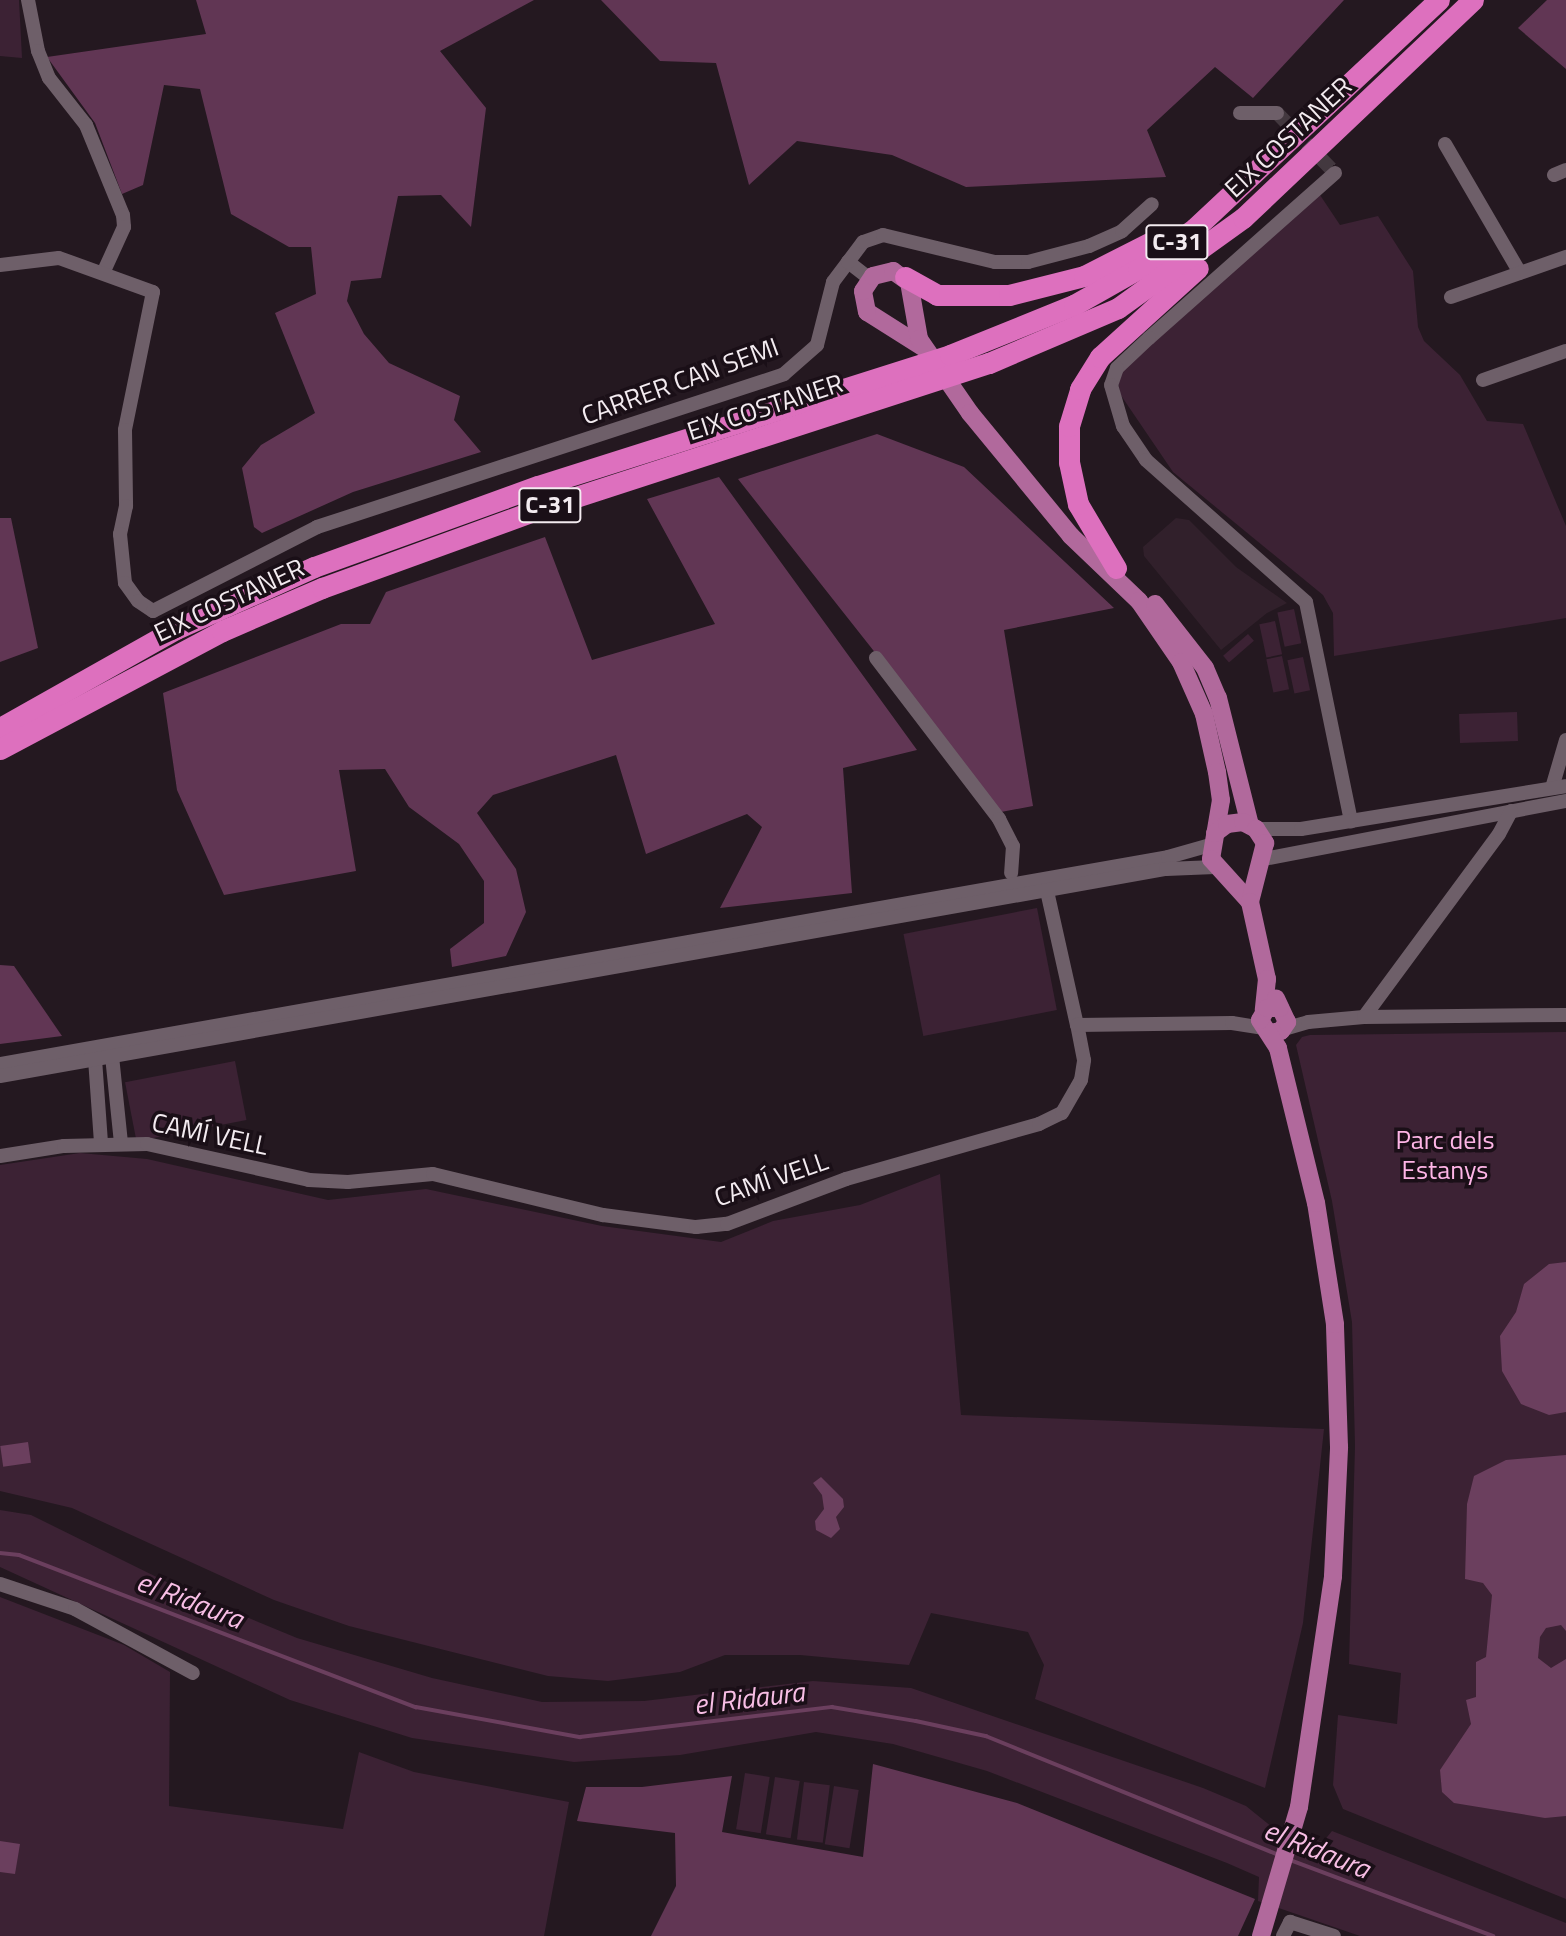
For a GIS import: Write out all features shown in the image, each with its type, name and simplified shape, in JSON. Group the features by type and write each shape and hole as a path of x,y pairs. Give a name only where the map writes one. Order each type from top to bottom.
{"highway":[{"name":"EIX COSTANER","path":"0,728 176,629 326,562 538,485 919,356 950,355 1074,305 1138,269 1228,201 1439,0"},
{"name":"EIX COSTANER","path":"0,749 222,631 322,588 545,507 963,372 1083,325 1150,288 1243,218 1473,0"},
{"path":"905,277 937,295 1009,295 1084,276 1129,256 1203,208 1343,81 1364,69"},
{"path":"1116,568 1078,504 1069,462 1069,426 1080,389 1100,357 1126,330 1277,196 1340,126"}],"main road":[{"path":"919,356 914,301 905,277 885,271 870,279 863,290 863,304 919,356 1019,478 1071,536 1139,601 1181,662 1204,714 1217,772 1221,800 1212,839 1222,872 1250,902 1267,979 1274,1024 1318,1217 1335,1324 1339,1447 1333,1576 1299,1807 1276,1895 1261,1936"},
{"path":"882,323 903,319 914,301"},
{"path":"1071,536 1116,568 1150,599 1205,668 1218,698 1253,827 1265,843 1263,863 1250,902"},
{"path":"1212,839 1231,823 1253,827"},
{"path":"1222,872 1246,877 1263,863"}],"street":[{"path":"0,265 60,258 104,271 124,227 123,215 86,125 49,78 38,51 27,0"},
{"path":"1240,113 1276,113"},
{"path":"1444,144 1520,273"},
{"path":"1335,173 1149,338 1118,369 1111,385 1123,426 1146,460 1307,602 1351,821"},
{"name":"CARRER CAN SEMI","path":"104,271 153,292 125,430 126,506 120,534 125,583 138,601 153,611 317,527 784,374 817,345 833,282 863,242 883,235 995,262 1028,262 1089,246 1122,231 1152,204"},
{"path":"1451,297 1566,257"},
{"path":"848,262 870,279"},
{"path":"1483,380 1566,351"},
{"path":"876,659 999,819 1013,846 1011,873"},
{"path":"1253,827 1351,821 1559,787 1566,740"},
{"path":"1263,863 1566,801"},
{"path":"1364,1017 1500,834 1511,811"},
{"path":"0,1064 1168,857 1212,839"},
{"path":"0,1076 1166,869 1222,872"},
{"name":"CAMÍ VELL","path":"0,1156 101,1143 147,1144 309,1180 348,1182 433,1174 603,1215 696,1227 727,1224 846,1179 1005,1134 1062,1113 1082,1080 1084,1060 1047,891"},
{"path":"1077,1025 1274,1024 1364,1017 1566,1015"},
{"name":"CAMÍ VELL","path":"112,1056 121,1143"},
{"path":"95,1059 101,1143"},
{"path":"0,1584 75,1609 193,1673"},
{"path":"1283,1936 1290,1922 1334,1936"}],"shaded area":[{"path":"196,0 534,0 440,51 486,108 471,227 441,195 398,196 381,278 351,281 347,301 364,334 389,363 460,396 454,420 481,452 353,492 262,533 254,527 242,468 261,445 315,413 275,313 316,294 311,247 289,247 231,214 200,89 164,85 143,185 122,194 95,123 47,57 206,34"},
{"path":"601,0 1344,0 1253,98 1215,67 1147,130 1166,177 966,187 892,155 797,141 749,185 716,63 660,61"},
{"path":"1547,0 1566,0 1566,69 1518,28"},
{"path":"877,434 964,467 1114,608 1004,630 1033,806 1001,812 738,479"},
{"path":"719,477 917,750 843,768 852,893 720,908 762,827 747,814 646,854 616,755 493,795 477,813 516,869 526,912 506,956 452,967 450,949 484,923 484,881 459,844 409,807 385,769 339,770 356,871 224,895 177,790 163,693 341,624 370,624 386,592 545,537 592,660 715,624 647,499"},
{"path":"0,518 11,518 38,648 0,662"},
{"path":"1176,518 1189,520 1236,567 1287,603 1267,613 1221,650 1144,556 1143,547"},
{"path":"0,965 14,966 62,1036 0,1044"},
{"path":"1566,1262 1566,1412 1549,1415 1521,1404 1502,1371 1500,1336 1516,1312 1524,1284 1549,1264"},
{"path":"28,1442 31,1463 3,1467 0,1446"},
{"path":"1566,1455 1566,1631 1561,1625 1546,1628 1540,1637 1538,1658 1551,1668 1566,1659 1566,1816 1545,1818 1454,1803 1442,1792 1440,1770 1471,1724 1466,1700 1476,1697 1476,1662 1486,1657 1492,1595 1483,1583 1465,1579 1467,1504 1474,1476 1506,1460"},
{"path":"821,1477 843,1499 844,1507 836,1517 840,1529 831,1538 816,1530 815,1521 824,1509 822,1495 813,1483"},
{"path":"873,1764 1017,1803 1255,1899 1238,1936 651,1936 676,1886 675,1833 577,1821 586,1787 642,1787 732,1776 722,1832 863,1857"},
{"path":"0,1841 20,1844 15,1874 0,1872"}],"green space":[{"path":"0,0 19,0 22,58 0,56"},
{"path":"1318,192 1340,225 1378,216 1413,271 1418,327 1424,341 1460,375 1487,421 1523,424 1566,526 1566,618 1334,656 1333,613 1323,595 1173,472 1120,394 1118,378 1126,358"},
{"path":"1294,609 1301,643 1285,647 1277,613"},
{"path":"1275,621 1282,654 1266,658 1259,624"},
{"path":"1248,634 1254,641 1229,662 1223,656"},
{"path":"1282,656 1289,689 1273,693 1266,659"},
{"path":"1303,657 1310,690 1294,694 1287,660"},
{"path":"1517,712 1518,741 1460,743 1459,714"},
{"path":"1037,908 1057,1010 923,1036 903,934"},
{"name":"Parc dels Estanys","path":"1566,1032 1566,1899 1343,1809 1333,1785 1338,1715 1397,1724 1401,1673 1349,1664 1355,1446 1352,1322 1332,1201 1296,1045 1302,1037 1310,1035"},
{"path":"235,1061 246,1120 137,1141 125,1082"},
{"path":"80,1153 147,1159 328,1200 426,1189 602,1226 721,1242 773,1221 860,1205 940,1174 961,1415 1324,1429 1303,1623 1265,1788 1035,1699 1044,1665 1028,1632 931,1613 909,1665 800,1655 725,1655 680,1672 608,1681 548,1676 349,1626 274,1600 72,1508 0,1491 0,1165"},
{"path":"0,1510 31,1515 191,1594 297,1638 432,1678 542,1702 644,1701 813,1681 911,1688 1203,1788 1246,1806 1272,1827 1323,1842 1332,1831 1566,1923 1566,1936 1360,1936 1258,1901 1259,1877 1227,1863 987,1771 893,1744 816,1732 680,1755 574,1762 412,1738 290,1700 0,1567"},
{"path":"0,1597 124,1645 170,1672 169,1806 343,1829 359,1752 414,1772 569,1802 544,1936 0,1936"},
{"path":"745,1773 770,1777 761,1833 736,1829"},
{"path":"775,1777 800,1781 791,1838 766,1834"},
{"path":"804,1782 830,1785 823,1843 797,1840"},
{"path":"834,1786 859,1790 849,1848 825,1844"}],"waterway":[{"name":"el Ridaura","path":"0,1553 19,1555 416,1707 580,1737 832,1707 916,1721 986,1736 1279,1855"},
{"name":"el Ridaura","path":"1290,1860 1493,1936"}],"tunnel":[{"path":"1277,113 1335,173"}]}
